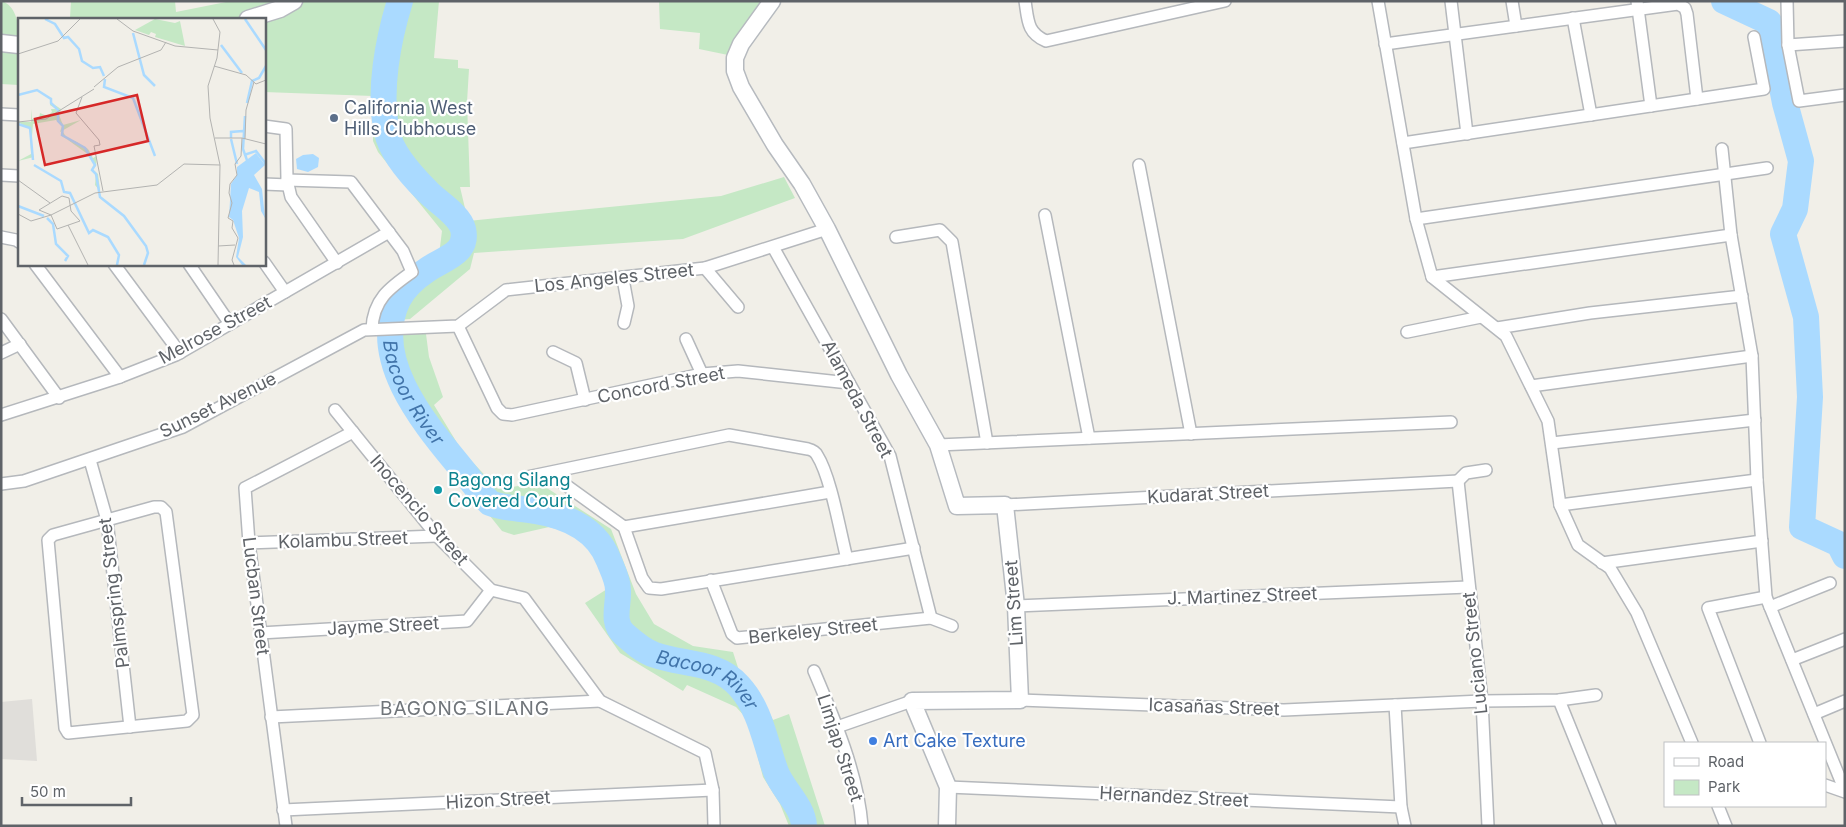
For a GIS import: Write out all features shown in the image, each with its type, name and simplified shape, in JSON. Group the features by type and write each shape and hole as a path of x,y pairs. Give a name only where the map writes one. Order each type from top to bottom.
{"street":[{"path":"251,18 280,9 294,1"},
{"path":"772,1 741,44 736,58 735,71 741,87 775,145 802,184 827,229 899,375 938,445 1451,422"},
{"path":"1026,1 1029,28 1036,37 1046,41 1225,1"},
{"path":"1378,1 1416,219 1432,278 1506,336 1548,421 1560,504 1578,545 1610,568 1638,613 1692,742"},
{"path":"1451,1 1467,134"},
{"path":"1512,1 1516,26"},
{"path":"1787,1 1788,44 1799,100 1845,95"},
{"path":"1385,44 1573,18 1637,5 1678,4 1684,8 1697,99"},
{"path":"1637,5 1651,106"},
{"path":"1573,18 1591,115"},
{"path":"1403,143 1764,89 1754,37"},
{"path":"1788,44 1845,41"},
{"path":"1,43 18,45"},
{"path":"1,114 18,115"},
{"path":"265,126 286,129 288,182 291,197 337,263"},
{"path":"1722,149 1732,235 1752,356 1757,480 1768,602 1825,742"},
{"path":"1139,165 1191,434"},
{"path":"1416,219 1768,168"},
{"path":"1,174 18,176"},
{"path":"265,184 351,182 403,252 412,272 383,294 377,304 376,329"},
{"path":"1045,215 1089,438"},
{"name":"Los Angeles Street","path":"458,326 506,290 624,279 705,268 827,229"},
{"path":"896,237 940,230 952,242 987,443"},
{"name":"Melrose Street","path":"1,415 120,377 180,353 389,232"},
{"path":"1432,278 1732,235"},
{"path":"1,237 18,241"},
{"name":"Alameda Street","path":"773,247 890,456 930,618"},
{"path":"265,263 285,292"},
{"path":"36,265 120,377"},
{"path":"115,265 180,353"},
{"path":"190,265 230,324"},
{"path":"705,268 738,308"},
{"path":"624,279 628,306 624,323"},
{"path":"1497,328 1590,313 1742,296"},
{"path":"1407,332 1481,316"},
{"path":"1,319 59,398"},
{"name":"Sunset Avenue","path":"1,484 24,481 183,427 364,330 458,326"},
{"name":"Concord Street","path":"458,326 497,408 503,414 512,415 702,374 738,371 849,383"},
{"path":"686,339 702,374"},
{"path":"1,353 20,344"},
{"path":"553,352 576,363 585,400"},
{"path":"1531,386 1752,356"},
{"name":"Inocencio Street","path":"335,410 437,536 491,590"},
{"path":"1552,443 1755,420"},
{"name":"Lucban Street","path":"286,826 282,810 249,543 245,488 354,432"},
{"path":"527,478 730,435 814,451 818,456 830,492 847,559"},
{"name":"Kudarat Street","path":"938,445 957,506 1005,506 1458,481"},
{"name":"Palmspring Street","path":"90,460 108,520 130,727"},
{"path":"1458,481 1466,473 1486,470"},
{"path":"549,473 624,527 642,578 649,588 661,589 914,548"},
{"path":"1560,504 1757,480"},
{"name":"Luciano Street","path":"1458,481 1468,587 1482,701 1488,826"},
{"path":"624,527 830,492"},
{"name":"Lim Street","path":"1005,506 1016,606 1020,700"},
{"path":"154,507 161,507 166,512 193,715 187,721 68,733 65,728 48,540 53,535 108,520 154,507"},
{"name":"Kolambu Street","path":"249,543 437,536"},
{"path":"1602,562 1658,553 1762,541"},
{"name":"Berkeley Street","path":"711,580 732,634 737,638 930,618 952,626"},
{"path":"1760,742 1708,608 1768,602 1830,583"},
{"name":"J. Martinez Street","path":"1016,606 1468,587"},
{"path":"491,590 524,598 600,701 705,753 713,790 714,826"},
{"name":"Jayme Street","path":"260,633 467,621 491,590"},
{"path":"1792,660 1845,639"},
{"name":"Limjap Street","path":"814,671 837,728 861,808 862,826"},
{"name":"Icasañas Street","path":"837,728 912,701 1020,700 1284,710 1482,701 1560,700 1596,694"},
{"path":"1560,700 1610,826"},
{"path":"271,717 600,701"},
{"path":"912,701 948,787 947,826"},
{"path":"1814,714 1845,701"},
{"path":"1395,705 1401,807 1405,826"},
{"path":"1826,744 1845,792"},
{"path":"1826,786 1845,792"},
{"name":"Hernandez Street","path":"948,787 1401,807"},
{"name":"Hizon Street","path":"282,810 713,790"},
{"path":"1718,807 1726,826"}],"shaded area":[{"path":"32,699 37,761 1,759 1,702"}],"green space":[{"path":"2,1 10,6 18,25 18,85 1,84"},
{"path":"71,1 175,1 176,12 231,1 439,1 434,58 458,60 458,68 469,69 467,102 470,187 460,187 468,221 721,196 784,177 795,198 683,239 474,253 470,269 410,319 383,321 386,309 396,290 411,275 439,255 442,231 378,152 373,141 373,96 265,92 265,18 70,18"},
{"path":"659,1 765,1 728,55 699,49 700,33 660,29"},
{"path":"426,334 429,357 443,397 434,405 462,451 498,489 539,483 611,529 636,594 654,624 693,646 733,652 742,680 764,703 773,720 789,714 825,826 789,826 780,804 763,777 748,720 736,707 687,685 683,691 620,653 585,603 615,584 598,550 567,532 549,527 514,535 502,531 434,446 392,383 385,359 382,335"}],"water":[{"path":"313,154 319,158 318,167 308,172 297,169 296,159 303,155"}],"waterway":[{"name":"Bacoor River","path":"400,1 388,49 384,83 384,116 389,140 397,156 421,185 457,218 463,229 464,237 462,244 453,255 418,276 398,300 391,323 391,346 396,368 406,390 432,432 490,503 558,516 580,526 597,540 604,550 616,579 618,586 617,619 620,629 627,637 651,653 721,672 739,686 753,705 776,772 797,805 804,826"},
{"path":"1724,1 1769,22 1785,103 1801,161 1795,209 1783,234 1806,317 1810,397 1802,527 1839,544 1845,556"}],"place":[{"name":"California West Hills Clubhouse","path":"334,118"},
{"name":"Bagong Silang Covered Court","path":"438,490"},
{"name":"Art Cake Texture","path":"873,741"}],"district":[{"name":"BAGONG SILANG","path":"465,708"}]}
